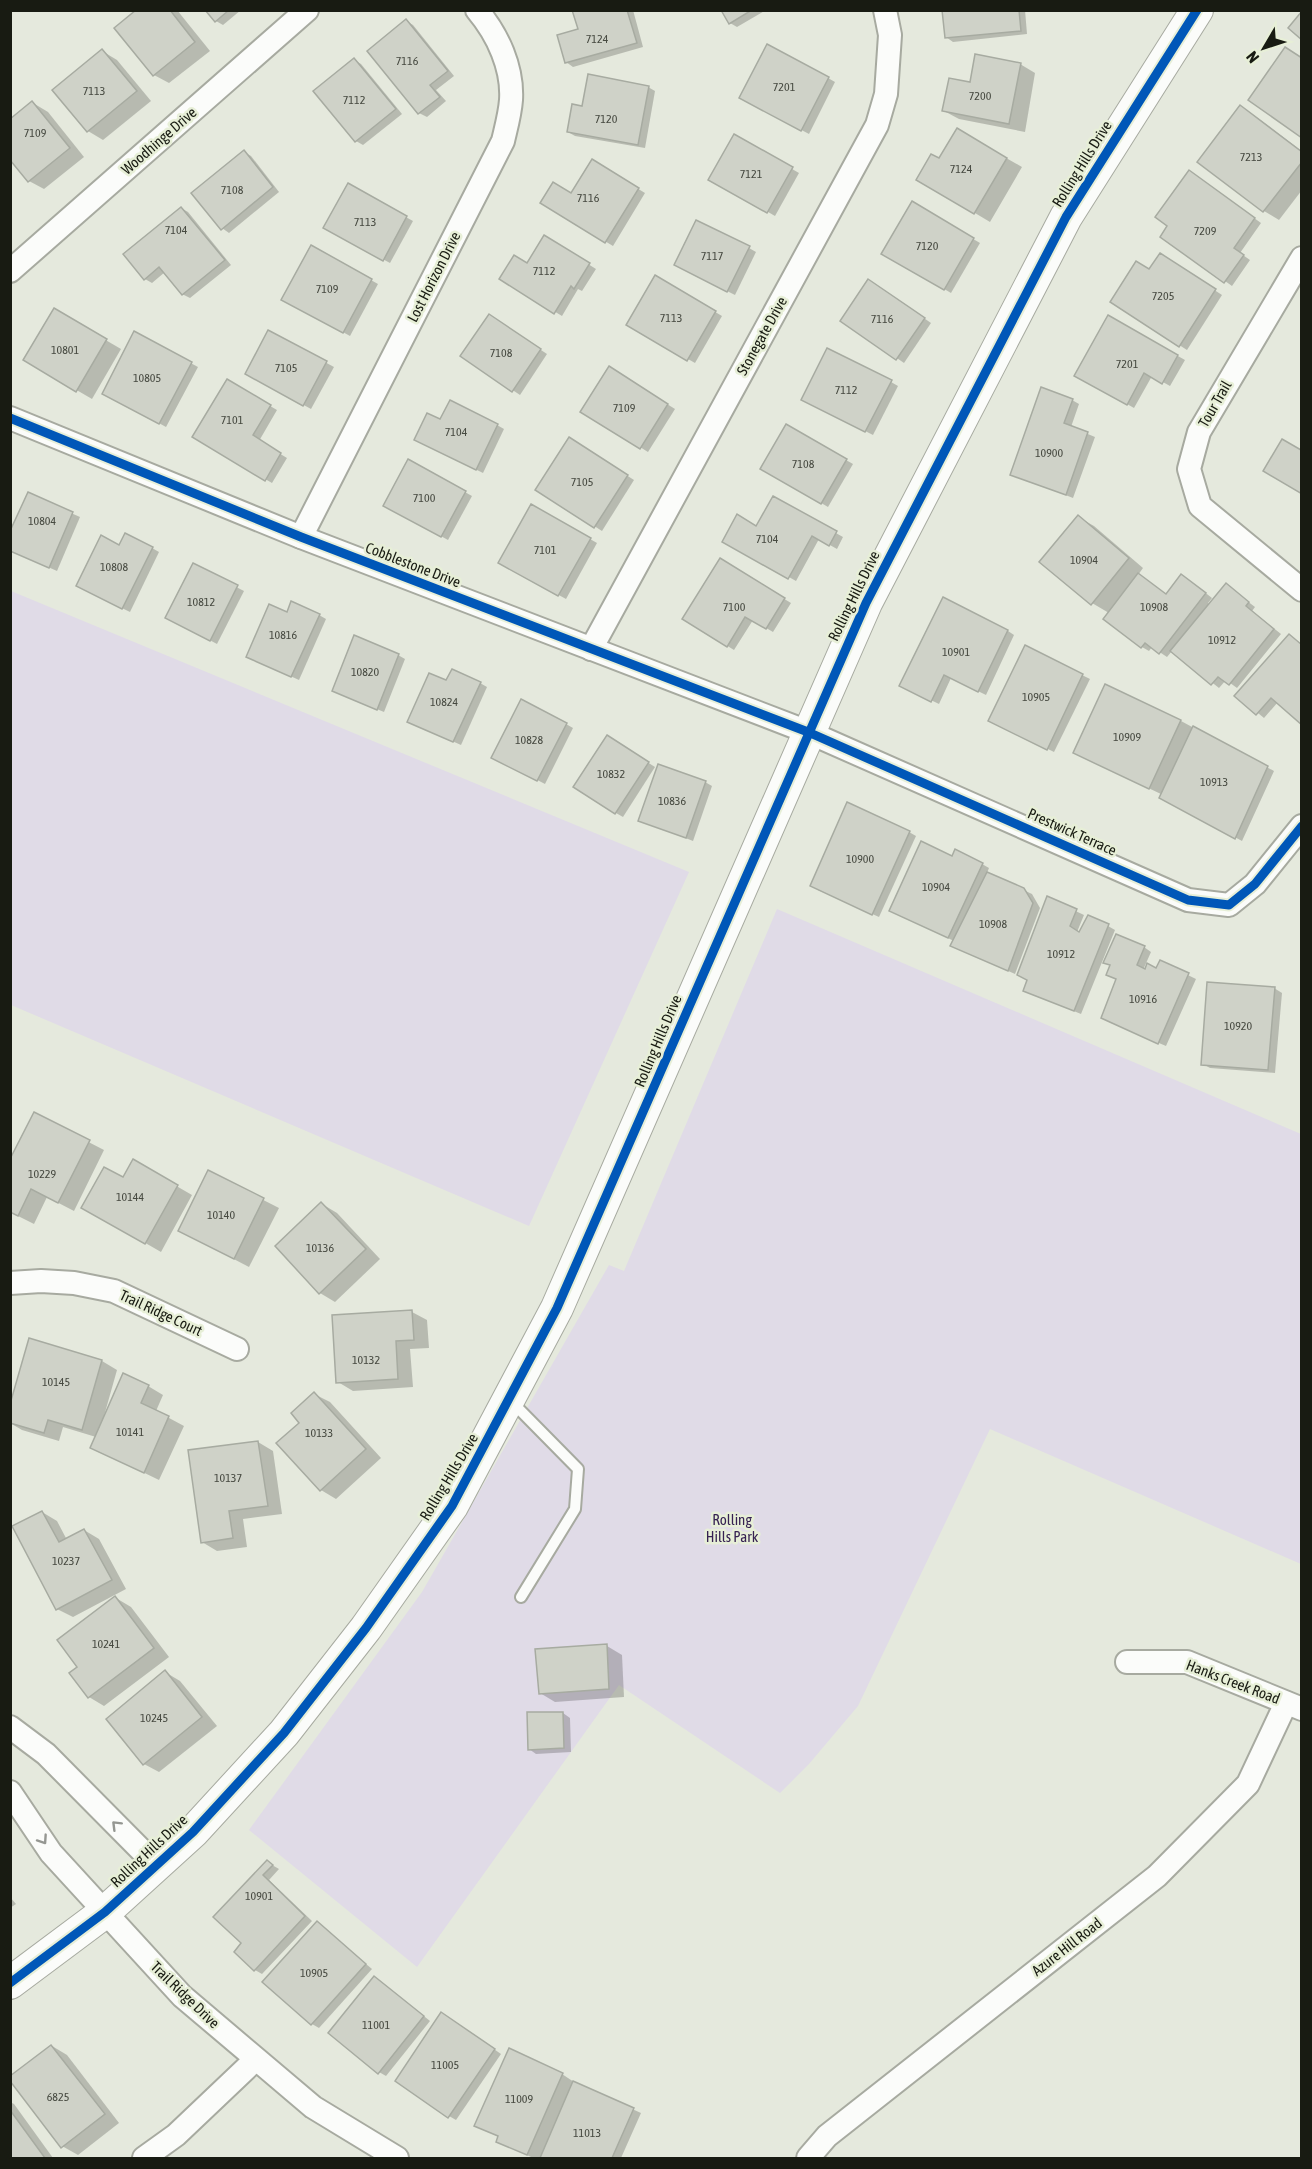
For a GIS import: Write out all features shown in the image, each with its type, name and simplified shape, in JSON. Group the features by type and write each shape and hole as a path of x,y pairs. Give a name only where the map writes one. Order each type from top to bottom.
{"street":[{"name":"Woodhinge Drive","path":"10,271 307,10"},
{"name":"Lost Horizon Drive","path":"301,537 503,141 511,99 508,72 501,48 477,10"},
{"name":"Stonegate Drive","path":"591,650 877,124 886,94 890,35 885,10"},
{"name":"Rolling Hills Drive","path":"10,1983 105,1912 193,1832 284,1732 366,1628 452,1506 557,1308 866,603 1066,217 1197,10"},
{"name":"Tour Trail","path":"1302,258 1199,432 1189,469 1200,506 1302,590"},
{"name":"Cobblestone Drive","path":"10,418 301,537 808,732"},
{"name":"Prestwick Terrace","path":"808,732 1188,900 1229,904 1255,884 1302,826"},
{"name":"Trail Ridge Court","path":"10,1283 41,1281 74,1283 114,1291 237,1349"},
{"name":"Hanks Creek Road","path":"1127,1662 1187,1662 1294,1706"},
{"name":"Azure Hill Road","path":"808,2158 827,2136 1157,1876 1248,1784 1294,1706"},
{"path":"10,1727 46,1754 157,1866"},
{"name":"Trail Ridge Drive","path":"10,1792 51,1853 182,1996 313,2107 397,2158"},
{"path":"144,2158 176,2135 255,2060"}],"lane":[{"path":"509,1400 578,1469 575,1509 521,1597"}],"green space":[{"path":"11,591 689,872 529,1226 11,1005"},
{"name":"Rolling Hills Park","path":"777,909 1301,1134 1301,1564 990,1429 858,1706 809,1764 780,1793 619,1685 417,1967 249,1830 422,1592 609,1265 624,1271"}],"building":[{"path":"136,10 170,10 195,42 153,76 114,28"},
{"path":"205,10 229,10 215,22"},
{"path":"572,10 627,10 637,43 565,63 557,35 578,29"},
{"path":"721,10 752,10 729,24"},
{"path":"942,10 1019,10 1021,31 945,38"},
{"path":"1302,11 1302,40 1288,28"},
{"path":"406,19 448,71 430,85 440,97 418,114 367,51"},
{"path":"767,44 829,77 801,131 739,98"},
{"path":"1285,47 1302,58 1302,138 1248,100"},
{"path":"102,49 137,91 87,132 52,90"},
{"path":"975,54 1021,63 1009,124 942,111 949,78 970,82"},
{"path":"354,58 396,109 355,142 313,91"},
{"path":"588,74 649,86 638,145 567,132 572,104 582,106"},
{"path":"32,101 70,148 28,182 10,160 10,119"},
{"path":"1240,105 1302,152 1302,162 1263,212 1197,162"},
{"path":"957,128 1007,158 974,214 916,180 931,154 939,158"},
{"path":"734,134 793,167 767,213 708,180"},
{"path":"244,150 273,187 221,230 191,193"},
{"path":"592,159 639,188 605,243 540,203 553,182 571,193"},
{"path":"1189,170 1255,218 1234,248 1244,255 1224,283 1160,237 1167,226 1155,217"},
{"path":"348,183 407,216 383,261 323,228"},
{"path":"912,201 974,238 944,290 881,254"},
{"path":"181,207 225,260 182,295 159,267 144,280 123,254"},
{"path":"696,220 750,246 727,292 674,265"},
{"path":"544,235 590,263 574,289 571,286 554,314 499,279 514,255 527,263"},
{"path":"311,245 372,279 343,333 281,300"},
{"path":"1160,253 1216,289 1179,347 1110,302 1136,261 1149,269"},
{"path":"655,275 716,311 687,361 626,325"},
{"path":"868,279 925,318 896,360 840,321"},
{"path":"54,308 107,339 76,392 23,360"},
{"path":"489,314 541,349 512,392 460,356"},
{"path":"1108,315 1178,355 1162,384 1144,373 1127,405 1074,376"},
{"path":"268,330 327,361 303,406 245,374"},
{"path":"134,331 192,362 159,424 102,394"},
{"path":"827,348 892,380 865,432 801,400"},
{"path":"609,366 668,404 640,449 580,412"},
{"path":"227,379 271,405 253,435 281,453 265,481 192,437"},
{"path":"1041,387 1073,399 1064,423 1088,432 1066,495 1010,475"},
{"path":"450,400 498,424 476,470 414,440 427,413 440,419"},
{"path":"786,424 847,459 821,504 760,469"},
{"path":"569,437 628,475 594,528 535,490"},
{"path":"1282,439 1302,449 1302,494 1263,471"},
{"path":"408,459 466,491 441,537 383,506"},
{"path":"28,492 73,512 49,568 10,551 10,531"},
{"path":"773,496 837,531 829,546 812,536 788,579 722,542 737,514 756,526"},
{"path":"531,504 591,538 558,596 498,563"},
{"path":"1078,515 1129,558 1091,605 1039,562"},
{"path":"125,533 153,547 122,609 76,586 101,535 119,545"},
{"path":"720,558 785,598 766,629 745,617 727,647 682,619"},
{"path":"193,563 238,585 210,641 165,618"},
{"path":"1138,573 1166,594 1181,574 1206,593 1159,654 1145,643 1141,648 1103,619"},
{"path":"1226,583 1249,602 1246,606 1274,629 1229,685 1218,677 1211,685 1170,651"},
{"path":"943,597 1008,630 978,692 944,675 931,702 899,686"},
{"path":"291,601 320,614 291,677 246,657 269,604 287,612"},
{"path":"1289,634 1302,645 1302,725 1271,698 1256,715 1234,696"},
{"path":"354,635 399,654 377,710 332,691"},
{"path":"1025,645 1083,674 1047,750 988,721"},
{"path":"452,669 481,682 453,742 407,722 429,673 446,680"},
{"path":"1105,684 1181,720 1149,789 1073,753"},
{"path":"521,699 567,723 537,781 491,758"},
{"path":"1193,726 1268,766 1235,839 1159,798"},
{"path":"607,735 649,762 615,814 573,787"},
{"path":"658,764 706,781 686,838 638,821"},
{"path":"847,802 910,831 872,915 810,886"},
{"path":"921,841 952,856 955,849 983,863 948,938 889,911"},
{"path":"987,872 1024,888 1033,903 1008,971 950,946"},
{"path":"1047,896 1077,909 1070,926 1079,932 1088,915 1109,924 1074,1011 1023,991 1027,980 1017,975"},
{"path":"1116,934 1145,946 1137,965 1145,969 1147,963 1156,968 1160,960 1189,973 1158,1044 1101,1018 1116,979 1106,975 1110,965 1103,963"},
{"path":"1207,982 1275,987 1268,1070 1201,1065"},
{"path":"34,1112 90,1140 58,1203 31,1189 18,1216 10,1212 10,1159"},
{"path":"133,1159 178,1185 145,1244 81,1208 104,1167 123,1177"},
{"path":"208,1170 264,1198 234,1259 178,1231"},
{"path":"321,1202 366,1249 319,1294 275,1246"},
{"path":"412,1310 414,1340 396,1341 398,1379 336,1383 332,1315"},
{"path":"29,1338 102,1360 82,1430 48,1420 44,1433 10,1423 10,1404"},
{"path":"123,1373 149,1385 141,1403 169,1416 144,1473 90,1448"},
{"path":"314,1392 366,1449 320,1491 276,1443 299,1423 291,1413"},
{"path":"258,1441 268,1506 229,1511 233,1538 201,1543 188,1450"},
{"path":"42,1511 59,1542 84,1529 112,1580 56,1610 12,1526"},
{"path":"115,1596 154,1648 88,1698 69,1673 77,1667 57,1640"},
{"path":"607,1644 609,1689 539,1694 535,1649"},
{"path":"165,1670 202,1717 143,1765 106,1719"},
{"path":"527,1712 563,1712 564,1748 528,1750"},
{"path":"267,1860 273,1865 263,1875 305,1916 254,1971 234,1952 241,1943 213,1917"},
{"path":"317,1921 366,1964 311,2025 262,1982"},
{"path":"374,1976 424,2016 378,2074 328,2033"},
{"path":"441,2012 495,2049 448,2118 395,2081"},
{"path":"51,2045 105,2114 61,2148 10,2081 10,2076"},
{"path":"509,2048 563,2073 527,2155 496,2142 498,2136 474,2126"},
{"path":"573,2081 634,2108 612,2158 540,2158"},
{"path":"10,2110 45,2158 10,2158"}],"cycle path":[{"path":"10,1983 105,1912 193,1832 284,1733 366,1628 452,1506 557,1308 866,603 1066,217 1197,10"},
{"path":"10,418 301,537 808,732 1188,900 1229,905 1255,884 1302,826"}]}
